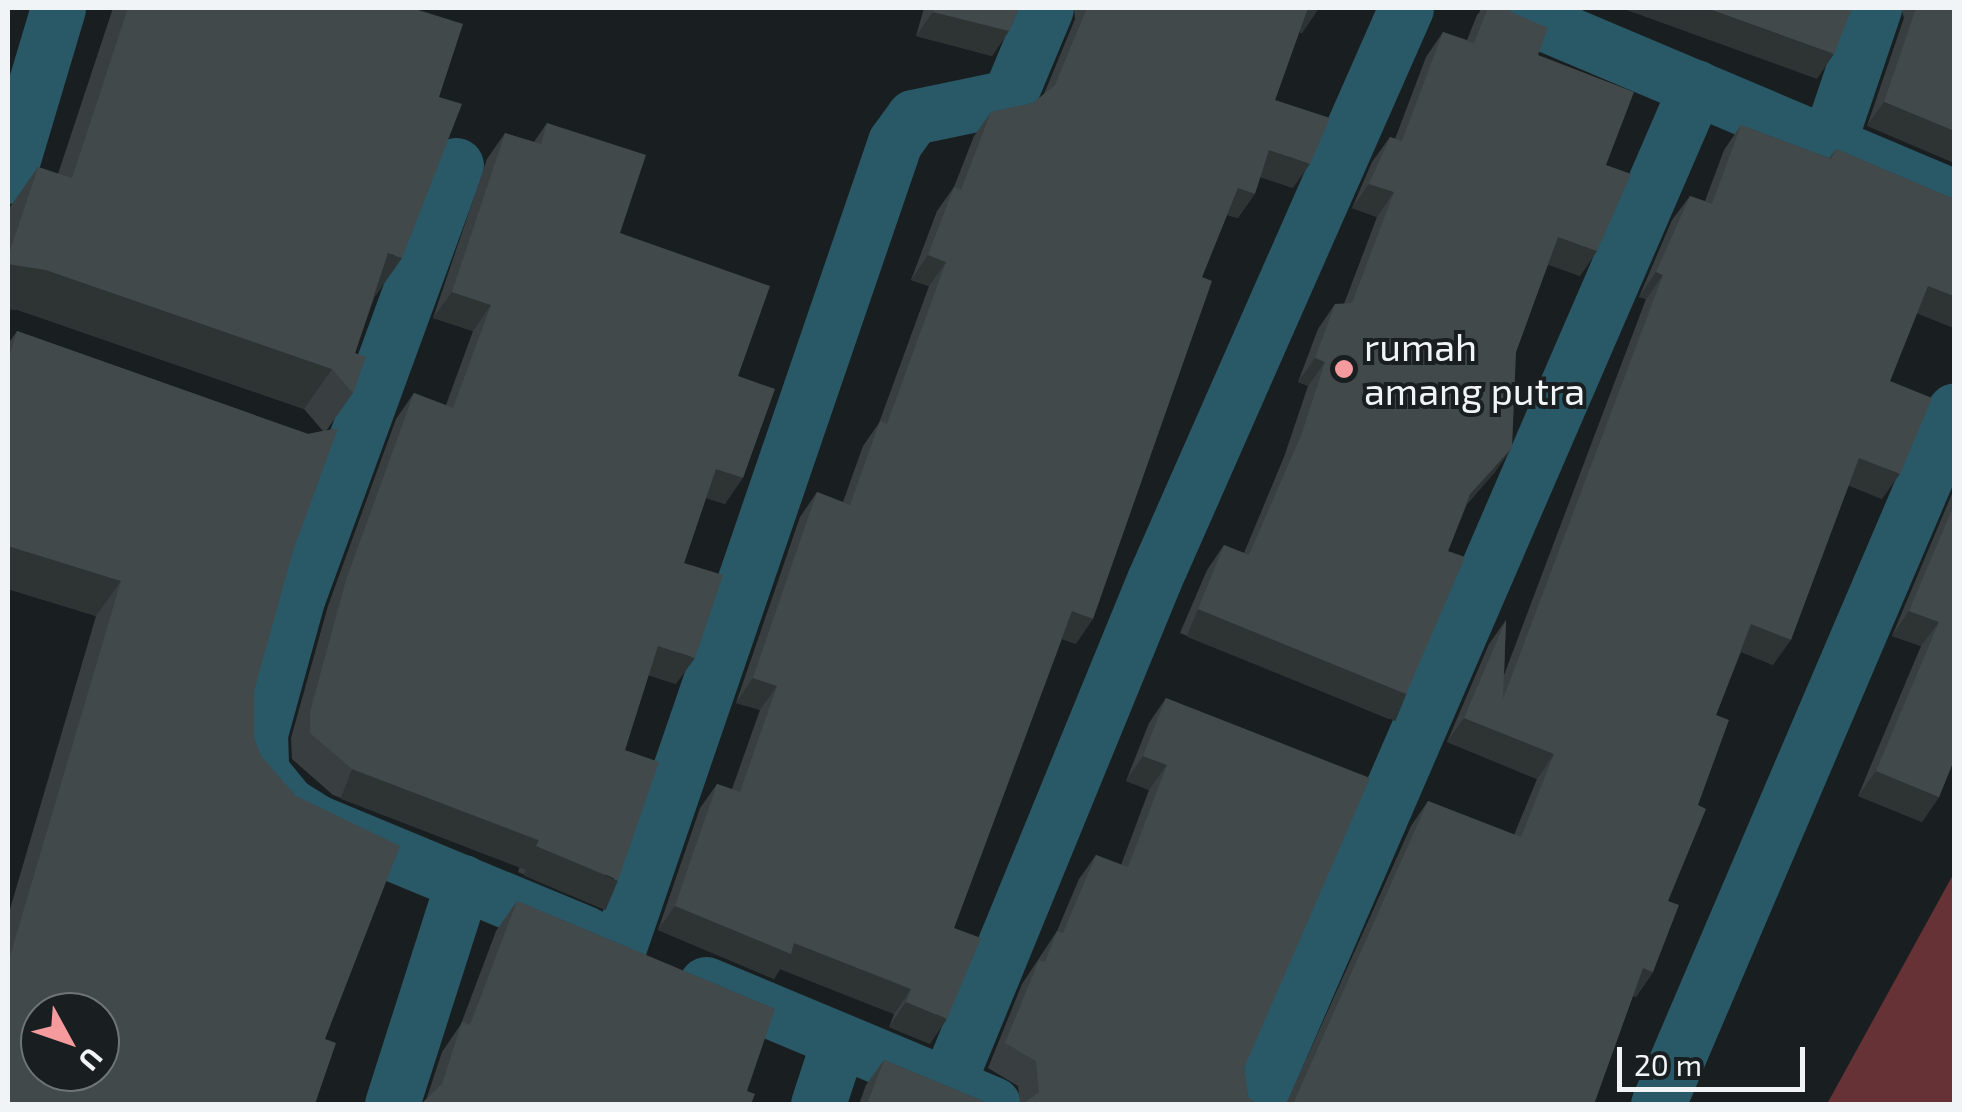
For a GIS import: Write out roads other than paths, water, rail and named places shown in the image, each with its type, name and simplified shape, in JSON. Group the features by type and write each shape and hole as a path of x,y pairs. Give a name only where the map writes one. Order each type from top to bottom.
{"street":[{"path":"8,176 58,8"},
{"path":"620,947 894,142 923,113 970,110 1010,97 1046,8"},
{"path":"456,165 298,596 260,734 261,772 288,804 970,1095 1154,580 1406,8"},
{"path":"1507,8 1954,197"},
{"path":"1828,144 1874,8"},
{"path":"1256,1104 1696,87"},
{"path":"1658,1104 1954,411"},
{"path":"392,1104 464,882"},
{"path":"818,1104 839,1040"}],"place":[{"name":"rumah amang putra","path":"1344,369"}]}
